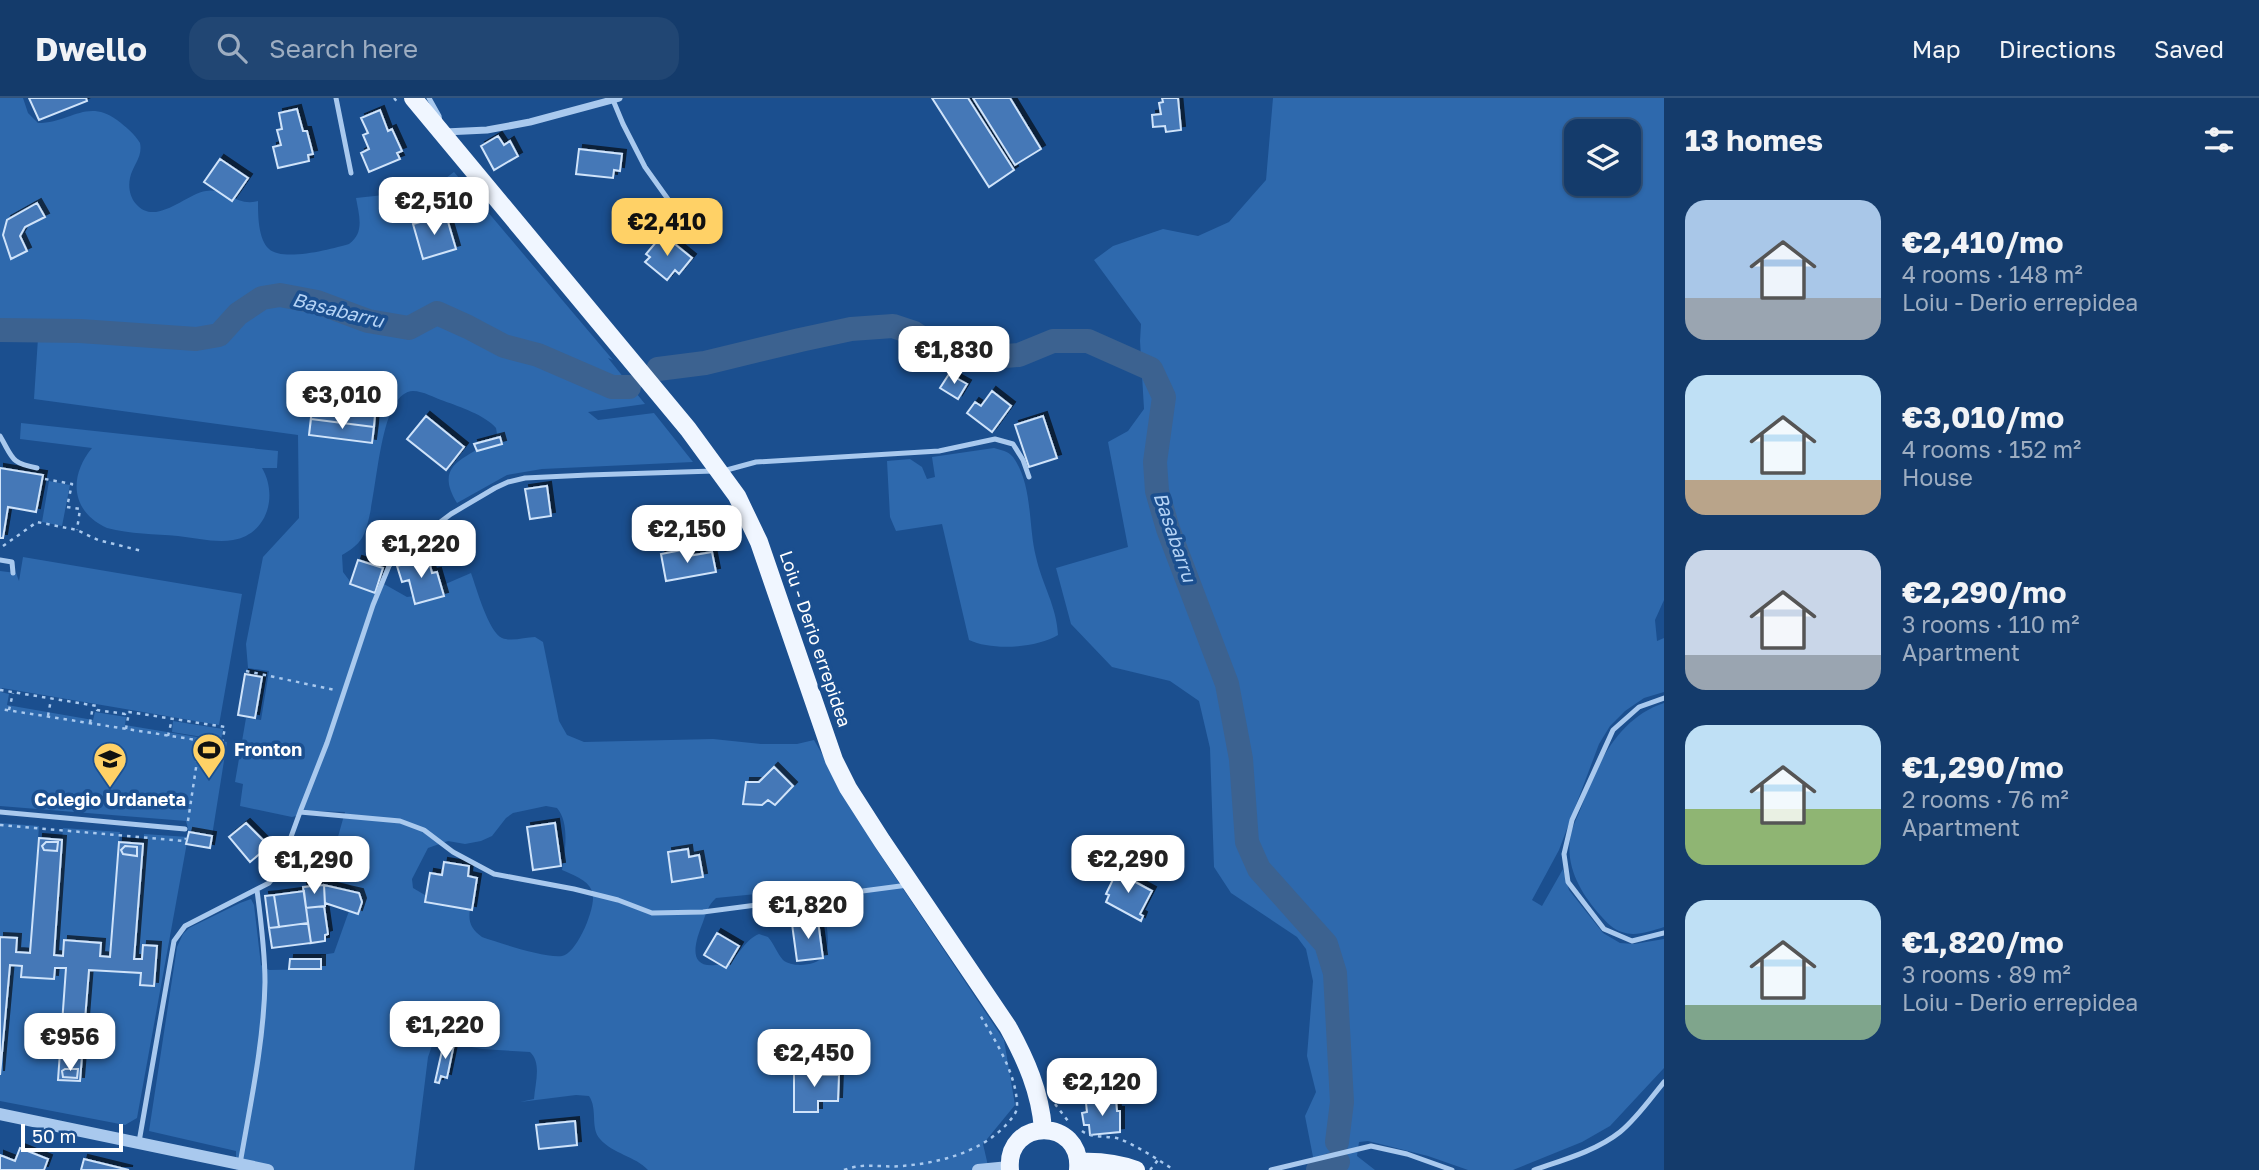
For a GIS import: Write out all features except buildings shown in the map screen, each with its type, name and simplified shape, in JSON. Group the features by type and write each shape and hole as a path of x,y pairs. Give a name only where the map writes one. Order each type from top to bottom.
{"main road":[{"name":"Loiu - Derio errepidea","path":"408,103 440,132 688,429 737,496 759,542 834,760 848,788 911,885 1008,1027 1036,1086 1043,1129"},
{"path":"1010,1168 1013,1149 1018,1141 1043,1129 1054,1131 1072,1142 1079,1166 1098,1161 1136,1170"}],"street":[{"path":"440,132 487,130 530,122 616,99"},
{"path":"0,1114 268,1170"},
{"path":"978,1170 1010,1168"}],"lane":[{"path":"336,98 351,173"},
{"path":"429,98 439,116 440,132"},
{"path":"616,99 623,124 645,167 675,209 685,214"},
{"path":"0,436 15,461 20,465 37,468"},
{"path":"139,1142 174,941 185,926 269,883 279,870 389,566 400,553 451,514 495,488 525,478 721,471 756,461 939,451 995,439 1013,444 1029,477"},
{"path":"0,560 12,562 13,573"},
{"path":"1664,698 1639,707 1613,730 1572,820 1564,854 1568,882 1604,929 1632,941 1664,933"},
{"path":"0,812 185,830"},
{"path":"300,812 400,821 424,830 453,852 494,874 618,900 652,914 703,912 911,885"},
{"path":"240,1164 257,1063 265,985 264,939 257,890"},
{"path":"1534,1170 1581,1153 1619,1132 1664,1082"},
{"path":"1271,1170 1371,1146 1407,1154 1452,1170"}],"path":[{"path":"394,98 408,103"},
{"path":"45,479 72,484 68,507 81,508 77,530"},
{"path":"3,546 35,522 77,530 98,540 142,551"},
{"path":"246,671 344,692"},
{"path":"0,690 97,706 97,710 125,715 125,712 129,712 225,727 222,744 0,709"},
{"path":"9,710 13,692"},
{"path":"48,716 51,699"},
{"path":"90,723 93,706"},
{"path":"126,729 129,712"},
{"path":"168,736 172,719"},
{"path":"0,825 185,841 200,741"},
{"path":"844,1170 879,1164 899,1167 956,1156 1000,1131 1016,1113 1017,1104 1010,1073 977,1010"},
{"path":"1055,1104 1073,1125"},
{"path":"1079,1129 1087,1135 1120,1139 1174,1170"},
{"path":"1150,1170 1158,1160"},
{"path":"927,1163 928,1170"}],"shaded area":[{"path":"0,98 23,98 28,113 38,123 87,111 106,114 117,120 140,143 140,153 129,181 131,195 136,204 144,210 161,211 206,191 219,192 243,201 258,201 259,226 265,245 276,253 308,253 349,244 359,229 356,198 430,190 454,172 613,360 608,358 645,404 588,412 598,420 654,413 693,462 542,469 507,475 457,503 450,488 452,468 497,434 496,428 472,412 425,393 413,391 401,397 391,411 368,524 360,541 342,555 343,572 352,584 361,587 384,584 407,597 420,595 471,573 492,628 497,634 510,640 535,637 543,642 559,721 567,735 584,742 713,739 761,744 797,744 814,740 875,847 1004,1040 1015,1105 983,1144 989,1170 648,1170 600,1139 595,1129 589,1096 576,1095 520,1102 534,1099 537,1068 530,1052 482,1049 445,1042 432,1046 428,1057 414,1170 236,1170 236,1151 149,1131 177,947 183,934 189,928 251,899 261,965 269,970 321,969 321,955 334,953 349,911 358,914 360,905 358,892 354,888 326,879 345,812 315,811 292,817 240,806 243,784 235,782 246,718 261,720 269,671 248,668 246,644 263,557 299,518 298,435 34,399 38,338 0,340","holes":["546,806 557,808 564,821 566,838 562,870 587,883 593,897 585,928 568,953 562,956 544,955 482,937 471,925 470,909 430,898 413,888 412,879 428,848 448,841 465,844 481,841 492,836 513,813","786,891 810,892 817,899 824,914 828,934 824,956 816,962 804,965 787,963 768,937 759,934 728,962 710,965 702,964 698,960 697,938 708,909 716,898"]},
{"path":"1273,98 1664,98 1664,600 1655,620 1657,641 1664,638 1664,692 1644,698 1610,726 1599,744 1559,850 1532,900 1542,906 1563,869 1569,890 1603,933 1620,943 1634,944 1664,939 1664,1068 1610,1126 1582,1142 1513,1170 1468,1170 1428,1156 1368,1141 1359,1142 1357,1156 1375,1170 1318,1170 1305,1116 1316,1092 1307,1056 1313,981 1306,949 1297,937 1231,893 1214,867 1210,748 1199,701 1170,681 1112,667 1071,624 1056,568 1128,547 1108,442 1128,431 1144,409 1141,324 1094,260 1113,246 1163,229 1198,236 1229,222 1266,180"},
{"path":"21,423 278,451 277,468 262,468 269,490 267,512 255,530 226,541 107,528 86,512 77,492 79,470 92,448 20,439"},
{"path":"994,448 1013,457 1027,492 1036,557 1052,605 1058,635 1038,643 1002,647 969,640 942,524 896,531 890,517 887,461 910,459 922,467 927,479 935,477 932,457"},
{"path":"49,481 70,485 62,526 42,522"},
{"path":"23,557 242,594 219,725 2,688 1,692 9,694 7,705 93,720 95,712 126,717 125,725 227,742 212,836 189,832 186,821 0,806 0,571 16,573 19,581"},
{"path":"1664,703 1664,927 1632,934 1616,930 1608,923 1582,890 1570,861 1571,835 1594,776 1611,745 1621,731 1634,720"},
{"path":"173,721 223,729 221,740 172,732"},
{"path":"0,823 39,826 30,953 16,952 17,938 0,937"},
{"path":"63,828 120,832 110,957 100,956 100,943 65,940 63,956 54,955"},
{"path":"144,834 188,837 137,1118 125,1125 0,1101 0,975 10,965 22,966 21,977 54,979 55,968 66,968 88,982 89,970 141,973 140,985 154,986 157,946 143,945 142,959 134,959"}],"waterway":[{"name":"Basabarru","path":"0,330 80,331 196,339 219,335 238,314 262,298 280,295 317,302 368,321 409,328 437,313 504,346 538,355 612,387 629,387"},
{"name":"Basabarru","path":"658,369 705,363 851,329 893,326 914,333 937,348 961,354 994,357 1019,355 1053,341 1088,341 1151,369 1164,397 1155,462 1157,491 1168,529 1227,684 1241,759 1247,842 1259,869 1326,944 1335,973 1342,1102 1337,1142"},
{"path":"1318,1170 1338,1162"}],"place":[{"name":"Fronton","path":"209,780"},
{"name":"Colegio Urdaneta","path":"110,789"}]}
